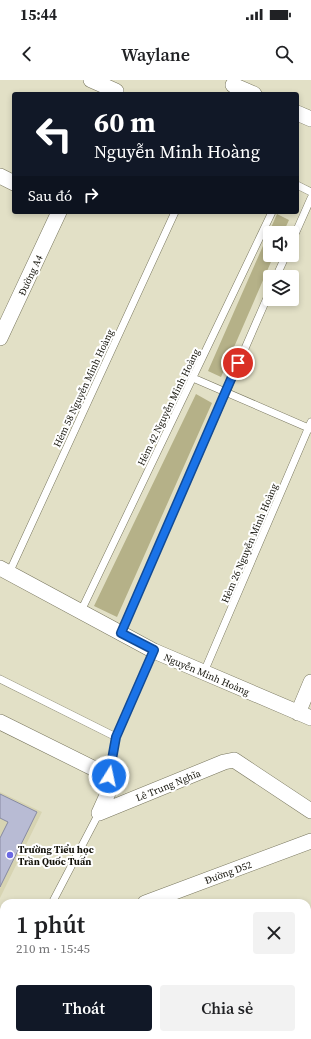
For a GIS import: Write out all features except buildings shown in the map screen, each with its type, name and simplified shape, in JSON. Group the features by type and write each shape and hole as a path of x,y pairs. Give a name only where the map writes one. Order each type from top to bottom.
{"street":[{"path":"91,80 117,88"},
{"path":"231,89 245,92"},
{"path":"299,114 311,119"},
{"path":"0,176 12,182"},
{"name":"Đường A4","path":"0,338 6,309 58,214"},
{"name":"Nguyễn Minh Hoàng","path":"4,571 154,650 304,715"},
{"path":"304,715 311,682"},
{"path":"0,722 109,776 108,793 99,813"},
{"name":"Lê Trung Nghĩa","path":"99,813 224,762 234,760 311,811"},
{"name":"Đường D52","path":"156,899 311,841"}],"lane":[{"path":"299,186 311,192"},
{"path":"299,226 311,198"},
{"name":"Hẻm 58 Nguyễn Minh Hoàng","path":"4,571 173,214"},
{"name":"Hẻm 42 Nguyễn Minh Hoàng","path":"81,612 271,214"},
{"path":"121,633 263,306"},
{"path":"193,378 310,426"},
{"name":"Hẻm 26 Nguyễn Minh Hoàng","path":"204,672 310,426"},
{"path":"109,776 116,737 154,650"},
{"path":"0,679 116,737"},
{"path":"54,899 99,813"}],"shaded area":[{"path":"277,214 289,220 286,226 272,226"},
{"path":"263,246 263,262 271,262 267,270 263,270 263,280 221,377 208,371"},
{"path":"196,394 212,403 117,617 94,606"},
{"name":"Trường Tiểu học Trần Quốc Tuấn","path":"0,792 42,812 0,898"}],"place":[{"name":"Trường Tiểu học Trần Quốc Tuấn","path":"10,855"}],"route":[{"path":"109,776 116,737 154,650 121,633 238,363"}]}
